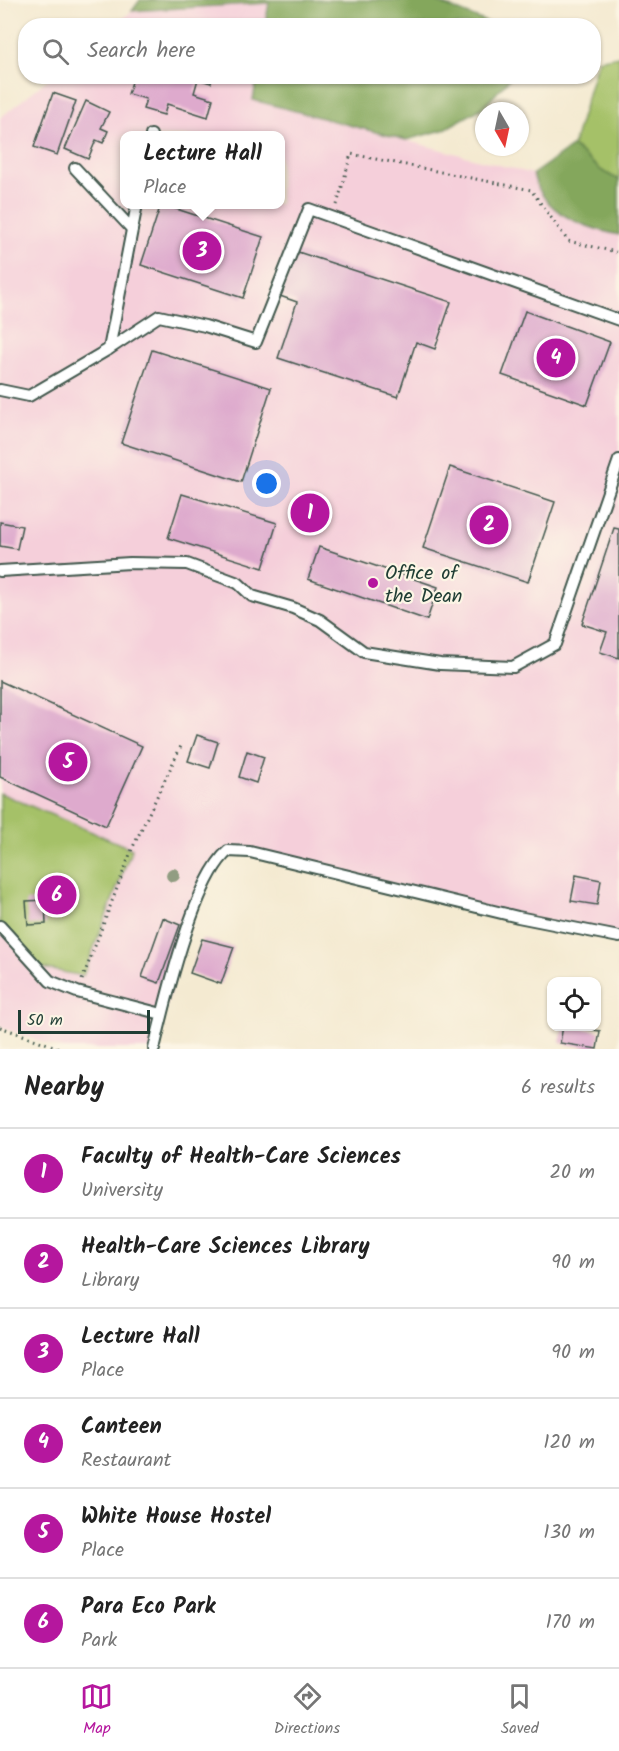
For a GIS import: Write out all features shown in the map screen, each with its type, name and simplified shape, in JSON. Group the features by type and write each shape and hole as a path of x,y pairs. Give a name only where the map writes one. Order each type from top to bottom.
{"lane":[{"path":"75,168 132,229"},
{"path":"109,349 136,209"},
{"path":"0,390 29,396 109,349 159,316 256,342 309,209 619,320"},
{"path":"0,571 130,562 187,564 238,583 252,596 292,608 320,620 364,652 440,664 513,667 555,644 619,460"},
{"path":"154,1049 162,1014 197,902 216,861 228,851 250,852 518,917 619,937"},
{"path":"0,926 50,981 77,993 162,1014"}],"path":[{"path":"334,218 351,154 531,190 568,241 616,252"},
{"path":"77,993 132,849 181,746"},
{"path":"0,1027 62,1049"}],"shaded area":[{"path":"269,3 266,18 124,18 132,11"},
{"path":"619,56 619,937 228,851 197,902 154,1049 62,1049 0,1027 0,118 42,84 256,84 254,100 533,174 573,146 591,84 601,84 601,59"}],"green space":[{"path":"140,0 432,0 477,18 266,18 269,3 132,11"},
{"path":"619,56 619,180 602,171 573,146 591,84 601,84 601,59"},
{"path":"256,84 505,84 488,102 475,102 475,112 443,130 406,140 253,100"},
{"path":"573,146 602,171 619,180 619,235 592,228 566,216 555,209 538,188 533,174"},
{"path":"0,793 132,849 83,976 37,967 0,926"}],"building":[{"path":"131,84 197,84 194,93 213,99 208,117 167,104 164,115 143,109 146,99 128,94"},
{"path":"53,93 76,101 57,155 34,147"},
{"path":"86,101 109,112 101,128 108,131 103,143 96,140 88,159 65,149"},
{"path":"159,209 176,209 263,237 243,298 141,265"},
{"path":"295,251 451,302 435,349 416,342 398,397 278,358 297,302 280,296"},
{"path":"525,311 610,342 587,405 502,375"},
{"path":"152,350 271,388 241,482 121,443"},
{"path":"450,467 555,502 528,582 423,548"},
{"path":"182,494 277,523 263,568 168,538"},
{"path":"0,522 22,526 17,549 0,546"},
{"path":"614,528 619,529 619,658 600,652 607,632 582,624"},
{"name":"Office of the Dean","path":"319,547 438,587 427,620 308,579"},
{"path":"0,681 142,746 106,826 0,777"},
{"path":"197,735 218,742 210,768 188,761"},
{"path":"247,751 264,757 256,783 239,777"},
{"path":"576,875 601,880 597,905 571,901"},
{"path":"45,900 46,924 28,925 26,901"},
{"path":"163,918 180,925 159,983 142,977"},
{"path":"202,939 234,947 221,984 190,973"},
{"path":"562,1031 600,1031 597,1049 560,1043"}],"place":[{"name":"Lecture Hall","path":"202,251"},
{"name":"Canteen","path":"556,358"},
{"name":"Faculty of Health-Care Sciences","path":"310,513"},
{"name":"Health-Care Sciences Library","path":"489,525"},
{"name":"Office of the Dean","path":"373,583"},
{"name":"White House Hostel","path":"68,762"},
{"name":"Para Eco Park","path":"57,895"}]}
